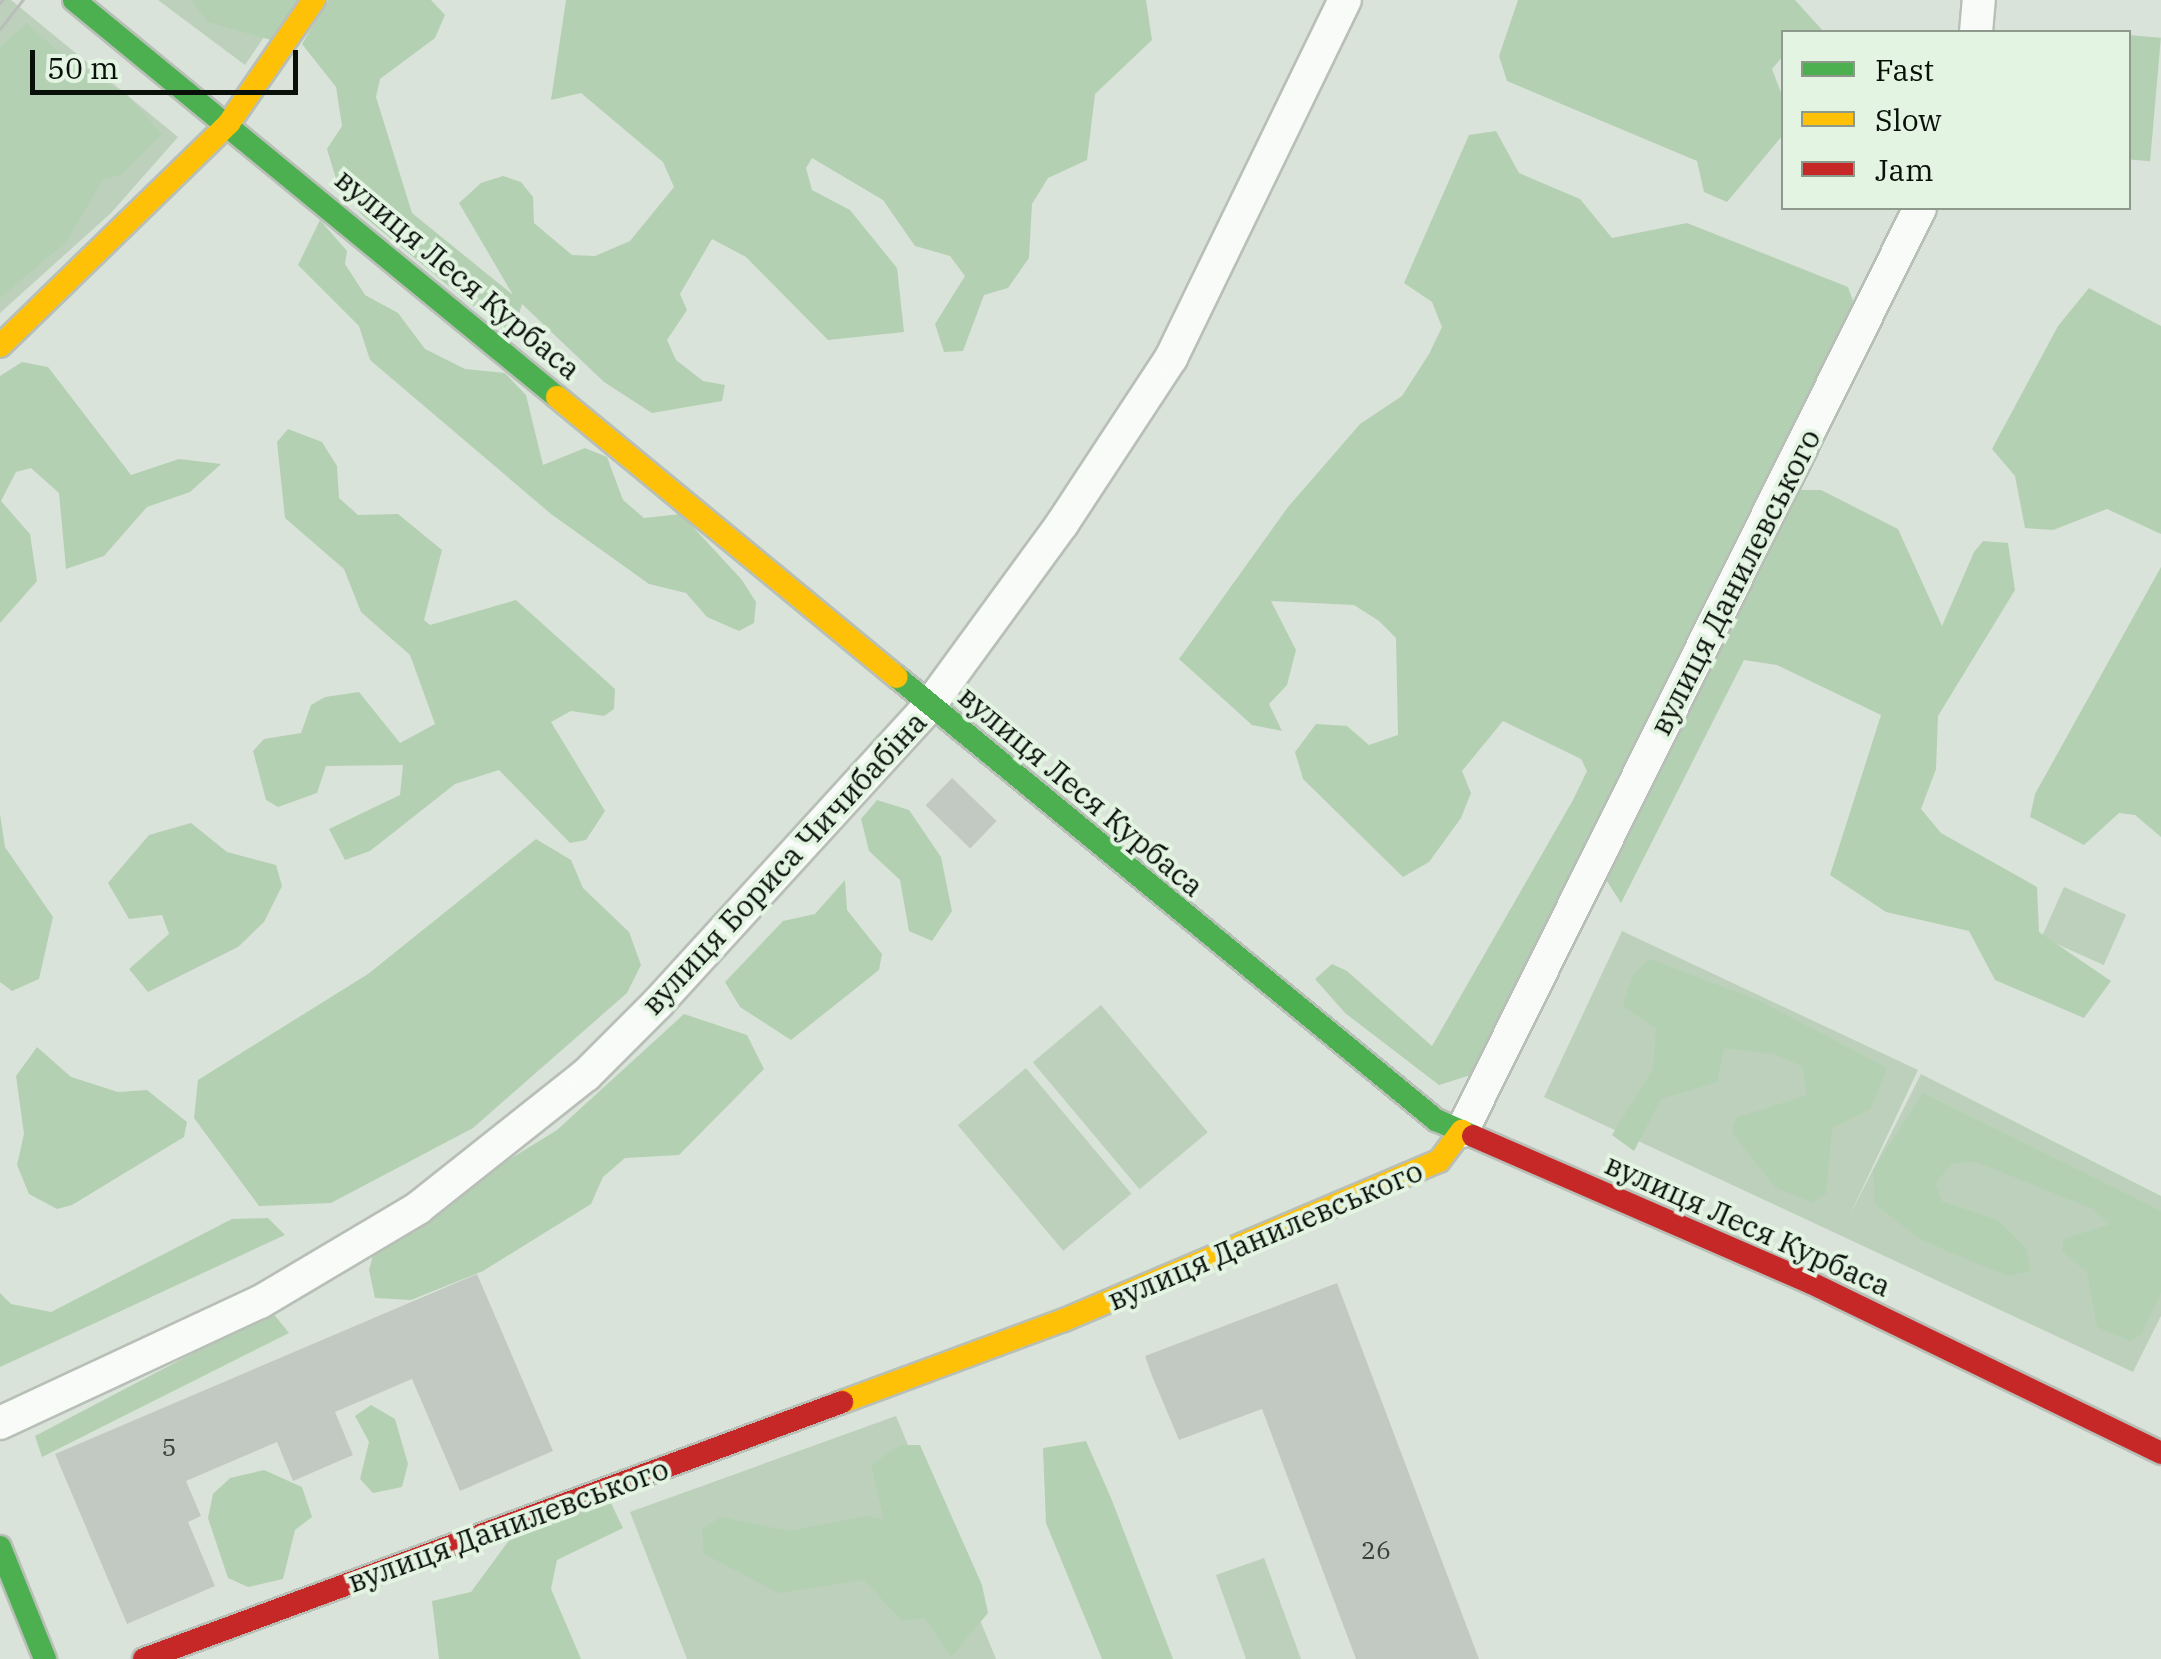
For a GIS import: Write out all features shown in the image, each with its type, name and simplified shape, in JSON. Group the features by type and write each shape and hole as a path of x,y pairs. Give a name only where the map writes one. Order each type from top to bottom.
{"street":[{"name":"вулиця Леся Курбаса","path":"74,0 229,123 1436,1120 1811,1284 2161,1452"},
{"path":"0,346 229,123 314,0"},
{"name":"вулиця Бориса Чичибабіна","path":"0,1423 319,1270 500,1146 658,1002 930,705 1171,358 1345,0"},
{"path":"1976,30 1979,0"},
{"name":"вулиця Данилевського","path":"144,1659 1064,1320 1438,1161 1462,1131 1919,210"},
{"path":"0,1547 44,1659"}],"green space":[{"path":"0,0 11,0 178,137 111,213 0,313"},
{"path":"158,0 289,0 245,65"},
{"path":"191,0 299,0 271,40 208,22"},
{"path":"328,0 431,0 445,15 435,38 380,79 376,97 412,213 513,295 459,203 481,183 503,176 521,182 533,197 534,223 572,255 595,256 630,241 674,187 663,162 581,93 551,100 566,0 1146,0 1152,40 1095,94 1087,160 1048,178 1032,204 1029,258 1008,288 984,295 963,351 944,352 935,324 965,276 950,256 915,246 883,200 812,158 806,168 812,190 850,210 897,268 904,332 828,340 746,257 712,239 680,294 687,310 667,340 676,360 703,381 725,385 722,401 652,413 604,382 522,304 512,338 362,215 337,182 327,149 342,126 336,87 302,44"},
{"path":"1518,0 1795,0 1822,30 1781,30 1781,58 1772,69 1781,93 1781,137 1727,202 1704,192 1697,161 1507,81 1499,56"},
{"path":"27,23 65,58 127,95 162,134 121,175 103,179 67,241 0,298 0,47"},
{"path":"2131,35 2161,38 2150,161 2131,160"},
{"path":"1496,131 1519,173 1580,199 1612,238 1687,223 1848,287 1856,309 1474,1074 1439,1085 1345,1013 1315,979 1332,964 1347,971 1432,1046 1573,800 1587,771 1581,759 1503,721 1462,771 1471,793 1461,818 1429,862 1403,877 1303,779 1295,752 1316,724 1347,726 1369,745 1398,735 1396,638 1379,621 1354,605 1271,601 1296,650 1287,685 1269,704 1282,731 1252,725 1179,659 1288,507 1360,424 1402,396 1429,354 1442,327 1432,302 1404,283 1469,135"},
{"path":"320,220 347,251 345,264 365,295 398,313 425,349 465,369 505,373 526,395 543,465 585,448 607,457 623,500 644,518 681,514 742,580 756,602 754,623 739,631 707,617 686,593 649,584 551,514 370,360 359,326 298,265"},
{"path":"2089,288 2161,326 2161,534 2107,509 2053,530 2025,528 2015,476 1992,449 2058,326"},
{"path":"22,362 48,367 131,475 179,459 221,464 190,492 147,507 104,556 66,569 59,493 31,468 16,472 1,501 30,534 37,581 0,623 0,376"},
{"path":"288,429 322,442 337,466 339,498 358,515 398,514 442,550 424,620 430,625 516,600 615,689 614,709 604,716 571,711 551,722 605,811 586,840 570,843 499,770 455,784 370,851 345,860 329,829 400,795 403,765 326,766 317,793 278,807 266,800 253,751 264,739 301,733 311,705 325,697 359,692 400,743 435,724 410,655 361,612 344,569 285,518 277,442"},
{"path":"1786,490 1821,490 1898,529 1942,626 1974,552 1983,541 2008,543 2015,590 1938,716 1936,769 1921,809 1941,833 2037,887 2039,932 2111,981 2084,1018 1995,980 1969,931 1886,912 1830,875 1881,715 1777,665 1744,660 1621,903 1603,875"},
{"path":"2161,567 2161,837 2135,815 2119,813 2084,845 2030,817 2035,794"},
{"path":"877,800 909,810 941,857 952,911 932,941 909,931 900,880 869,851 861,819"},
{"path":"0,814 5,847 53,917 39,979 12,991 0,982"},
{"path":"191,823 227,852 276,865 282,886 264,922 238,947 148,992 129,969 169,934 162,915 129,919 108,883 149,835"},
{"path":"536,839 571,860 583,888 629,932 641,965 627,993 473,1128 331,1203 259,1206 194,1118 198,1080 368,974"},
{"path":"845,880 847,910 882,954 879,970 791,1040 740,1007 725,982 783,921 815,914"},
{"path":"2064,887 2126,915 2104,965 2042,937"},
{"path":"1622,931 1918,1070 1848,1219 1921,1074 2161,1196 2161,1316 2133,1372 1544,1097"},
{"path":"1650,959 1760,1001 1887,1068 1870,1109 1832,1128 1826,1193 1813,1203 1775,1187 1732,1132 1736,1118 1807,1095 1802,1066 1773,1054 1724,1048 1717,1082 1661,1099 1634,1151 1612,1135 1653,1069 1656,1029 1623,1006 1632,976"},
{"path":"1101,1005 1208,1132 1140,1189 1033,1062"},
{"path":"684,1014 747,1035 764,1069 679,1155 625,1158 603,1177 591,1204 483,1271 411,1300 375,1298 369,1270 377,1241 557,1130"},
{"path":"37,1047 71,1077 118,1092 147,1090 187,1122 184,1137 72,1205 57,1209 29,1194 17,1165 24,1134 16,1076"},
{"path":"1026,1068 1131,1194 1063,1251 958,1125"},
{"path":"1923,1093 2161,1211 2161,1293 2141,1335 2130,1341 2097,1327 2087,1272 2062,1251 2064,1239 2110,1224 2091,1208 1974,1161 1951,1164 1936,1183 1941,1201 1998,1220 2026,1248 2031,1271 2008,1276 1921,1240 1875,1204 1873,1170"},
{"path":"268,1218 285,1235 0,1367 0,1293 11,1304 51,1312 232,1219"},
{"path":"272,1312 289,1333 42,1457 35,1436"},
{"path":"371,1405 395,1419 408,1464 402,1487 373,1493 360,1479 369,1442 355,1416"},
{"path":"896,1416 996,1659 687,1659 630,1512"},
{"path":"1086,1441 1173,1659 1102,1659 1046,1523 1043,1448"},
{"path":"900,1445 920,1445 982,1585 988,1613 951,1657 925,1618 902,1621 864,1580 779,1593 704,1554 702,1529 721,1517 789,1531 866,1516 884,1520 871,1465"},
{"path":"264,1470 302,1487 312,1517 295,1530 283,1579 248,1587 228,1578 208,1518 213,1494 230,1478"},
{"path":"609,1499 623,1528 557,1560 551,1589 581,1659 439,1659 432,1601 471,1592 510,1539"},
{"path":"1264,1558 1301,1659 1246,1659 1216,1575"}],"building":[{"path":"952,778 997,821 970,848 926,805"},
{"path":"477,1274 553,1451 460,1491 412,1379 335,1412 353,1455 293,1481 277,1442 186,1481 201,1516 188,1522 215,1586 127,1624 55,1454"},
{"path":"1337,1283 1479,1659 1356,1659 1262,1409 1179,1440 1152,1376 1145,1356"}],"tram line":[{"path":"0,29 23,0"}],"traffic: fast":[{"path":"74,0 557,397"},
{"path":"897,677 1436,1120 1473,1136"},
{"path":"0,1547 45,1659"}],"traffic: slow":[{"path":"0,346 229,123 314,0"},
{"path":"557,397 897,677"},
{"path":"842,1402 1064,1320 1439,1161 1462,1131"}],"traffic: jam":[{"path":"1473,1136 1811,1283 2161,1453"},
{"path":"144,1659 842,1402"}]}
